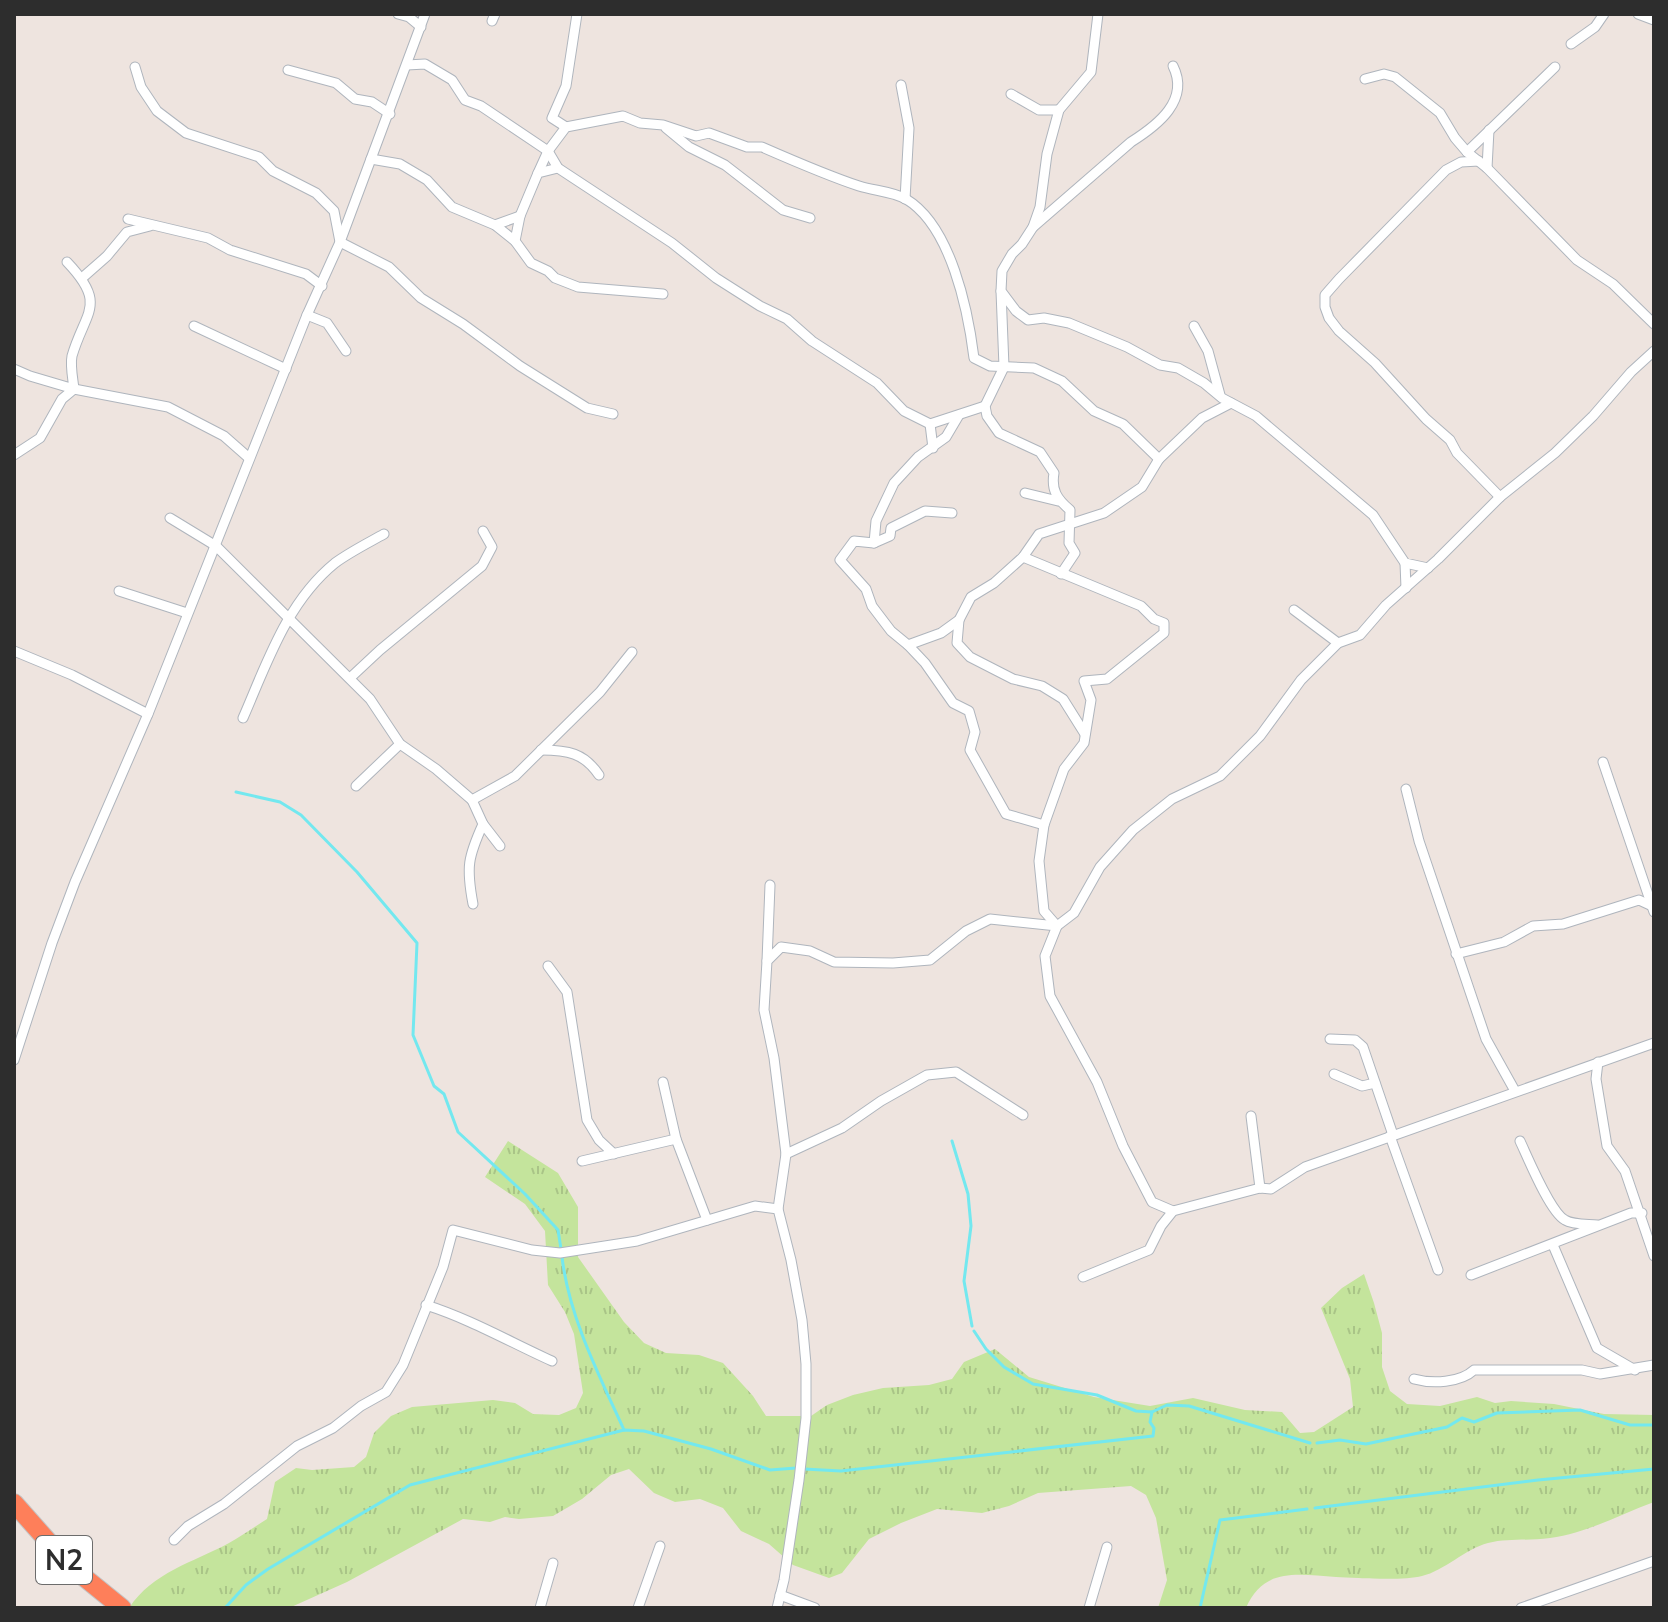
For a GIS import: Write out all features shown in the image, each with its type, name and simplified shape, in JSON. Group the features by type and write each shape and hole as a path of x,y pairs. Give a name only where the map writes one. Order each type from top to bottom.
{"highway":[{"name":"N2","path":"14,1503 69,1565 122,1608"}],"street":[{"path":"398,14 409,17 421,27"},
{"path":"14,1060 75,882 148,714 307,315 340,242 425,14"},
{"path":"566,127 552,118 566,86 577,14"},
{"path":"1058,501 1052,485 1054,473 1040,452 999,433 987,416 985,406 1004,367 1002,271 1033,227 1040,207 1047,154 1059,110 1091,72 1098,14"},
{"path":"1571,44 1595,27 1604,14"},
{"path":"1638,14 1654,20"},
{"path":"407,65 425,64 452,80 465,100 481,106 548,151 558,168 672,243 716,278 787,319 812,341 877,383 904,411 930,424 985,406"},
{"path":"1033,227 1131,142 1149,131 1172,107 1180,82 1173,66"},
{"path":"135,67 141,87 157,111 186,133 259,157 273,171 316,193 334,211 340,242"},
{"path":"1467,152 1555,67"},
{"path":"288,70 336,83 355,99 372,102 390,114"},
{"path":"1365,79 1384,74 1395,77 1440,113 1467,152 1483,164 1577,260 1613,284 1654,324"},
{"path":"901,85 909,128 905,199"},
{"path":"1011,94 1039,110 1059,110"},
{"path":"515,241 520,216 538,173 548,151 566,127 623,116 696,136 709,133 747,147 762,147 861,186 894,193 905,199 927,218 944,248 968,316 974,358 990,366 1034,368 1062,381 1094,411 1123,424 1159,459"},
{"path":"663,125 689,147 725,165 783,210 810,218"},
{"path":"1483,164 1489,130"},
{"path":"371,159 400,164 427,180 452,207 495,225 515,241 531,263 555,278 578,287 663,294"},
{"path":"1483,164 1461,162 1446,170 1339,279 1325,295 1325,307 1339,331 1450,440 1464,461 1500,497"},
{"path":"538,173 558,168"},
{"path":"495,225 520,216"},
{"path":"128,219 208,238 230,250 306,274 322,286"},
{"path":"82,278 107,256 127,232 153,225"},
{"path":"340,242 389,267 421,298 520,366 587,408 613,414"},
{"path":"67,262 82,278 90,297 88,320 71,359 74,389"},
{"path":"1001,291 1016,311 1028,320 1044,318 1069,323 1127,347 1160,365 1178,368 1256,416 1373,515 1405,563 1406,588"},
{"path":"307,315 327,323 346,351"},
{"path":"194,326 286,369"},
{"path":"1194,326 1208,351 1217,391 1226,400"},
{"path":"1173,1211 1152,1202 1123,1146 1097,1082 1050,996 1045,956 1057,926 1074,913 1100,867 1133,830 1172,799 1220,776 1260,736 1301,680 1338,643 1360,635 1386,605 1500,497 1565,444 1654,351"},
{"path":"14,369 74,389 168,407 224,436 249,458"},
{"path":"14,455 40,438 62,399 74,389"},
{"path":"1085,734 1063,699 1042,686 1013,679 970,657 957,643 959,620 971,597 994,583 1023,557 1039,534 1104,513 1142,487 1159,459 1226,400"},
{"path":"874,543 876,521 894,483 918,457 946,437 959,415"},
{"path":"930,424 933,448"},
{"path":"1025,493 1058,501 1070,510 1069,543 1075,553 1061,574"},
{"path":"891,528 925,511 952,513"},
{"path":"170,518 216,546 350,678 370,699 400,744 472,800 483,824 500,846"},
{"path":"876,521 891,528"},
{"path":"891,528 890,536 874,543 854,541 840,560 866,589 872,606 891,631 908,645 953,703 969,711 975,732 970,750 1006,814 1044,825"},
{"path":"350,678 482,566 492,547 483,531"},
{"path":"243,718 287,619 310,588 336,563 384,534"},
{"path":"1023,557 1141,606 1154,619 1164,623 1164,633 1107,679 1091,700 1084,743 1064,769 1044,825 1039,861 1044,911 1057,926"},
{"path":"1405,563 1428,568"},
{"path":"119,591 187,613"},
{"path":"1294,610 1338,643"},
{"path":"908,645 941,633 959,620"},
{"path":"14,651 72,675 148,714"},
{"path":"472,800 515,776 600,692 632,652"},
{"path":"1091,700 1084,681 1107,679"},
{"path":"356,786 400,744"},
{"path":"541,750 579,754 591,763 599,775"},
{"path":"1603,762 1653,909"},
{"path":"1406,789 1419,841 1486,1039 1515,1091"},
{"path":"473,904 469,854 483,824"},
{"path":"770,885 764,1010 774,1058 786,1154 778,1209 802,1320 806,1364 806,1418 799,1480 777,1608"},
{"path":"1456,954 1504,942 1533,926 1563,924 1639,900 1653,909"},
{"path":"767,961 781,947 810,951 834,962 930,960 966,931 990,919 1057,926"},
{"path":"548,966 567,992 587,1120 599,1140 614,1154"},
{"path":"1330,1039 1355,1040 1363,1047 1438,1270"},
{"path":"1083,1277 1149,1250 1173,1211 1260,1188 1271,1189 1305,1167 1654,1043"},
{"path":"1598,1062 1596,1079 1607,1146 1625,1171 1642,1213 1654,1256"},
{"path":"786,1154 842,1128 927,1075 956,1072 1023,1115"},
{"path":"1334,1074 1362,1086 1375,1083"},
{"path":"663,1082 676,1139 707,1220"},
{"path":"1251,1116 1260,1188"},
{"path":"582,1161 676,1139"},
{"path":"1520,1141 1559,1215 1567,1222 1600,1225"},
{"path":"174,1540 188,1526 224,1504 297,1446 333,1428 361,1406 386,1392 403,1365 443,1267 453,1230 532,1250 560,1253 637,1241 755,1206 778,1209"},
{"path":"1471,1275 1631,1213 1642,1213"},
{"path":"1553,1245 1597,1348 1635,1370"},
{"path":"426,1305 460,1316 552,1361"},
{"path":"1414,1379 1429,1383 1467,1377 1474,1370 1582,1370 1600,1374 1654,1365"},
{"path":"638,1608 660,1546"},
{"path":"1089,1608 1107,1547"},
{"path":"1521,1608 1552,1603 1654,1561"},
{"path":"540,1608 553,1563"},
{"path":"780,1595 815,1608"}],"green space":[{"path":"508,1141 558,1173 578,1207 578,1257 624,1322 644,1343 666,1353 699,1355 723,1363 753,1396 766,1416 811,1416 827,1405 853,1395 952,1379 964,1362 995,1349 1029,1377 1094,1397 1150,1406 1193,1398 1245,1410 1282,1412 1300,1433 1314,1432 1353,1407 1350,1379 1321,1308 1342,1288 1364,1274 1382,1333 1382,1367 1390,1391 1407,1404 1440,1406 1477,1397 1495,1403 1554,1404 1604,1414 1654,1415 1654,1502 1564,1536 1488,1543 1438,1570 1414,1578 1284,1576 1262,1585 1246,1608 1158,1608 1167,1580 1156,1518 1146,1495 1131,1486 1038,1493 1009,1506 982,1513 937,1509 869,1539 842,1573 829,1578 793,1565 769,1544 741,1531 723,1508 700,1499 675,1502 654,1493 629,1469 611,1475 582,1499 553,1516 505,1517 490,1522 463,1519 347,1582 289,1608 129,1608 161,1577 229,1543 267,1519 275,1482 296,1468 354,1467 366,1457 374,1433 391,1416 412,1407 493,1400 515,1403 533,1414 559,1415 576,1408 583,1393 574,1334 548,1285 545,1231 525,1204 485,1177"}],"waterway":[{"path":"236,792 280,802 301,815 357,872 417,943 413,1035 434,1086 444,1094 458,1132 525,1194 558,1230 561,1249"},
{"path":"952,1141 968,1194 971,1226 964,1281 972,1326"},
{"path":"562,1257 578,1324 624,1430"},
{"path":"974,1331 1004,1367 1033,1384 1097,1395 1136,1411 1152,1412 1167,1405 1189,1406 1310,1443"},
{"path":"1317,1443 1340,1440 1366,1444 1447,1427 1462,1418 1474,1422 1497,1413 1580,1410 1630,1425 1654,1425"},
{"path":"804,1469 841,1471 1153,1436 1154,1428 1150,1422 1152,1412"},
{"path":"225,1608 246,1585 268,1569 410,1485 624,1430 644,1431 711,1449 770,1470 796,1468"},
{"path":"1315,1508 1654,1469"},
{"path":"1200,1608 1220,1520 1307,1509"}]}
